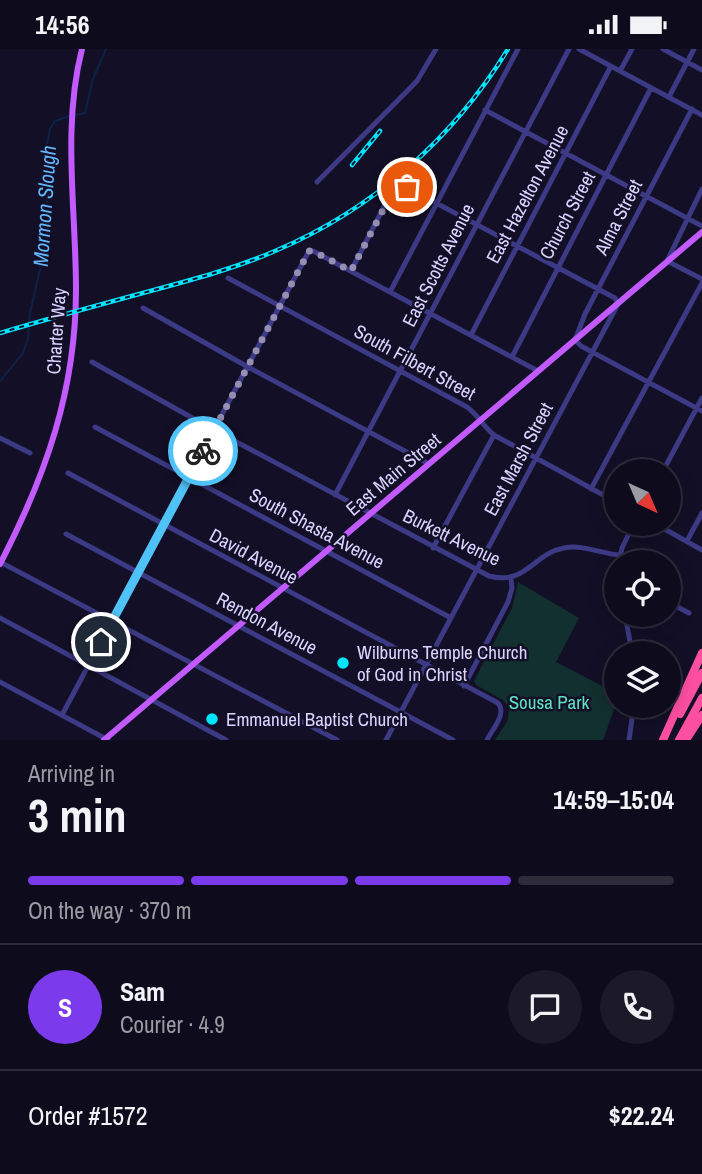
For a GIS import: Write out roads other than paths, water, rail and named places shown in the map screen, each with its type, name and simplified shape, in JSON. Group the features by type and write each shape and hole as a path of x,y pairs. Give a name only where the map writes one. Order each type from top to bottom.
{"highway":[{"path":"664,740 702,653"},
{"path":"664,740 702,673"},
{"path":"679,740 702,698"},
{"path":"686,740 702,715"}],"main road":[{"name":"Charter Way","path":"0,563 50,452 68,383 74,341 76,289 71,130 73,95 82,49"},
{"name":"East Main Street","path":"106,740 702,232"}],"street":[{"path":"317,182 417,81 436,49"},
{"path":"390,292 518,49"},
{"name":"East Scotts Avenue","path":"335,495 569,49"},
{"path":"579,49 702,115"},
{"path":"620,71 632,49"},
{"path":"663,49 702,70"},
{"path":"669,97 694,49"},
{"name":"East Hazelton Avenue","path":"471,335 611,67"},
{"name":"Church Street","path":"512,357 651,88"},
{"name":"Alma Street","path":"575,340 598,289 692,109"},
{"path":"485,110 702,226"},
{"path":"351,271 393,191 404,185 615,298 618,304"},
{"path":"592,489 702,281 667,261 702,188"},
{"path":"62,715 311,250 538,372"},
{"name":"South Filbert Street","path":"228,278 467,407 475,413 485,429 494,435 604,496"},
{"name":"East Marsh Street","path":"386,740 618,304"},
{"path":"143,308 429,464"},
{"path":"575,340 699,410"},
{"name":"Burkett Avenue","path":"92,362 476,571 493,577 511,577 526,571 551,552 566,547 604,555"},
{"path":"670,459 699,410 702,398"},
{"name":"South Shasta Avenue","path":"95,427 451,618"},
{"path":"433,548 494,435"},
{"path":"0,438 30,453"},
{"name":"David Avenue","path":"68,474 502,706 501,715 487,740"},
{"path":"687,541 702,513"},
{"name":"Rendon Avenue","path":"66,534 453,740"},
{"path":"678,536 702,550"},
{"path":"0,563 337,740"},
{"path":"464,685 508,602 512,588 511,577"},
{"path":"681,609 688,613"},
{"path":"0,618 226,740"},
{"path":"0,682 106,740"},
{"path":"629,740 632,718"}],"waterway":[{"name":"Mormon Slough","path":"76,115 85,113 93,79 106,49"},
{"name":"Mormon Slough","path":"0,381 23,353 28,339 30,313 47,239 47,144 55,121 70,116"}],"railway":[{"path":"0,333 215,273 275,251 345,215 377,193 436,142 462,113 508,49"},
{"path":"352,165 380,131"}],"place":[{"name":"Wilburns Temple Church of God in Christ","path":"343,663"},
{"name":"Emmanuel Baptist Church","path":"212,719"}],"park label":[{"name":"Sousa Park","path":"549,702"}]}
